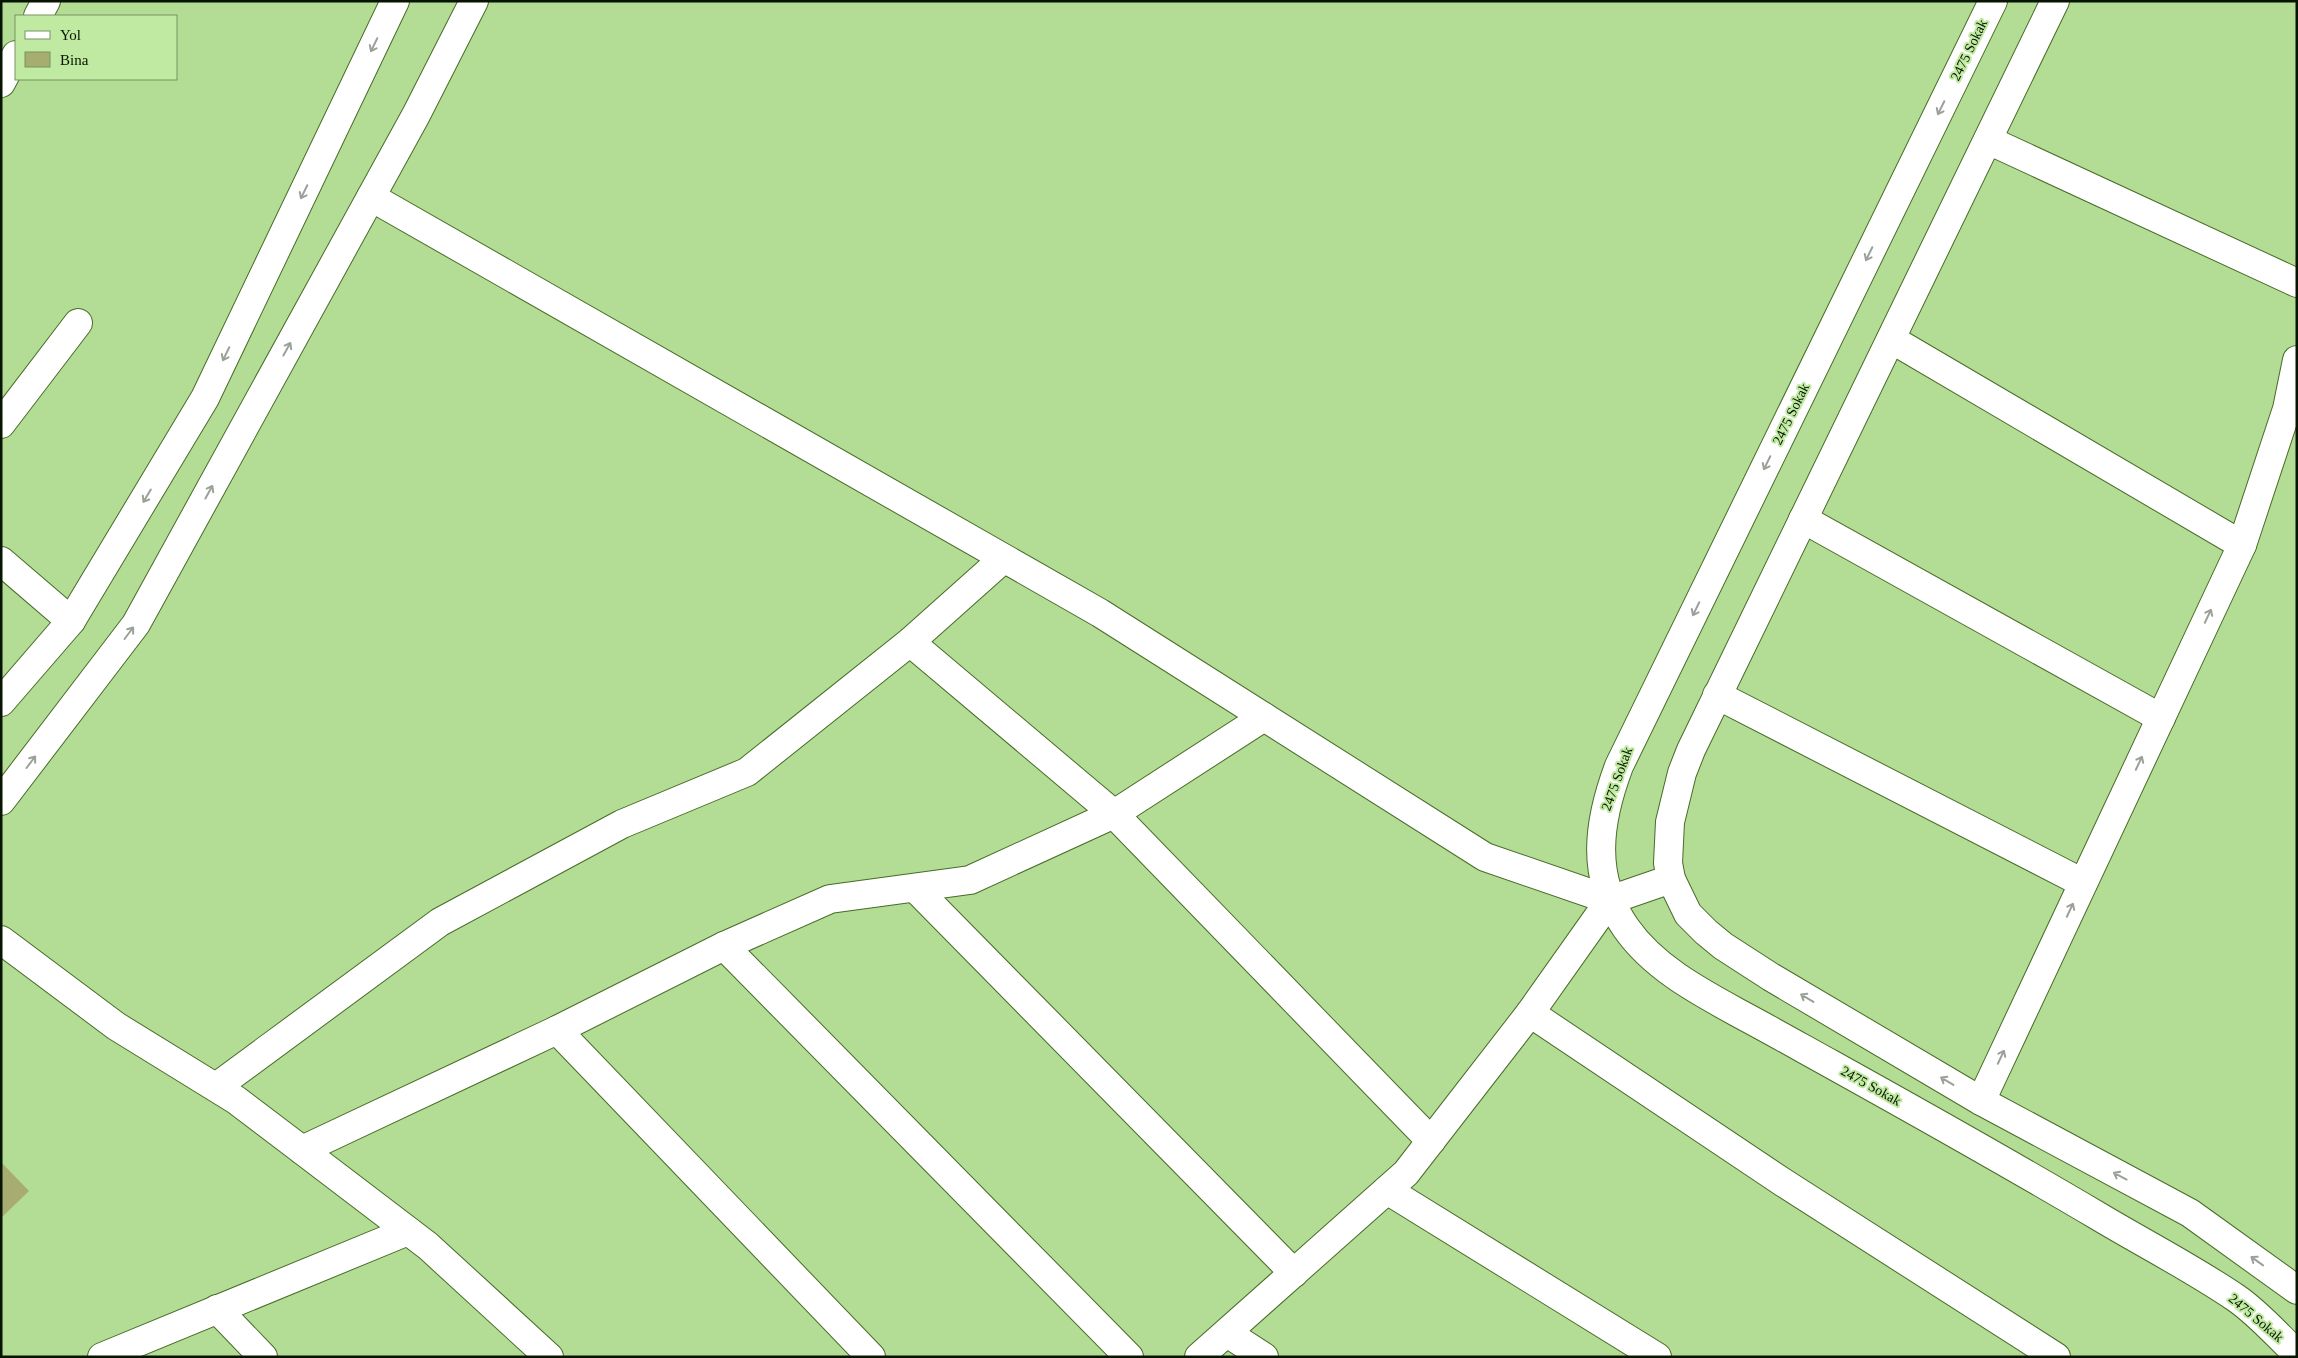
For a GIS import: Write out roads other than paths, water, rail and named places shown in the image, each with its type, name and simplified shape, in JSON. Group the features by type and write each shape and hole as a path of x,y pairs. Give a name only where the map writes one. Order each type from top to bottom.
{"street":[{"path":"39,15 46,1"},
{"path":"1,702 70,621 205,398 395,1"},
{"path":"1,801 136,624 371,197 474,1"},
{"name":"2475 Sokak","path":"1993,1 1619,766 1604,809 1601,830 1600,854 1610,900 1626,928 1639,944 1671,973 1718,1002 2000,1158 2237,1299 2297,1354"},
{"path":"2055,1 1691,750 1676,798 1667,847 1671,879 1688,914 1723,946 1981,1101 2190,1213 2297,1290"},
{"path":"1,83 15,57"},
{"path":"1988,140 2297,283"},
{"path":"371,197 1100,613 1485,857 1610,900"},
{"path":"1,424 78,323"},
{"path":"1891,339 2242,544"},
{"path":"1981,1101 2242,544 2287,409 2297,360"},
{"path":"1804,520 2160,718"},
{"path":"216,1087 440,922 622,824 747,772 910,642 1003,559"},
{"path":"1,561 70,621"},
{"path":"910,642 1114,814 1431,1141"},
{"path":"1717,695 2083,884"},
{"path":"302,1150 557,1030 724,946 830,899 916,889 970,880 1114,814 1264,717"},
{"path":"1199,1357 1406,1172 1530,1013 1610,900 1671,879"},
{"path":"916,889 1294,1273"},
{"path":"1,940 116,1026 216,1087 408,1230 549,1357"},
{"path":"724,946 1129,1357"},
{"path":"1530,1013 1792,1188 2056,1357"},
{"path":"557,1030 871,1357"},
{"path":"1386,1190 1657,1357"},
{"path":"102,1357 408,1230"},
{"path":"217,1309 263,1357"},
{"path":"1227,1333 1264,1357"}]}
